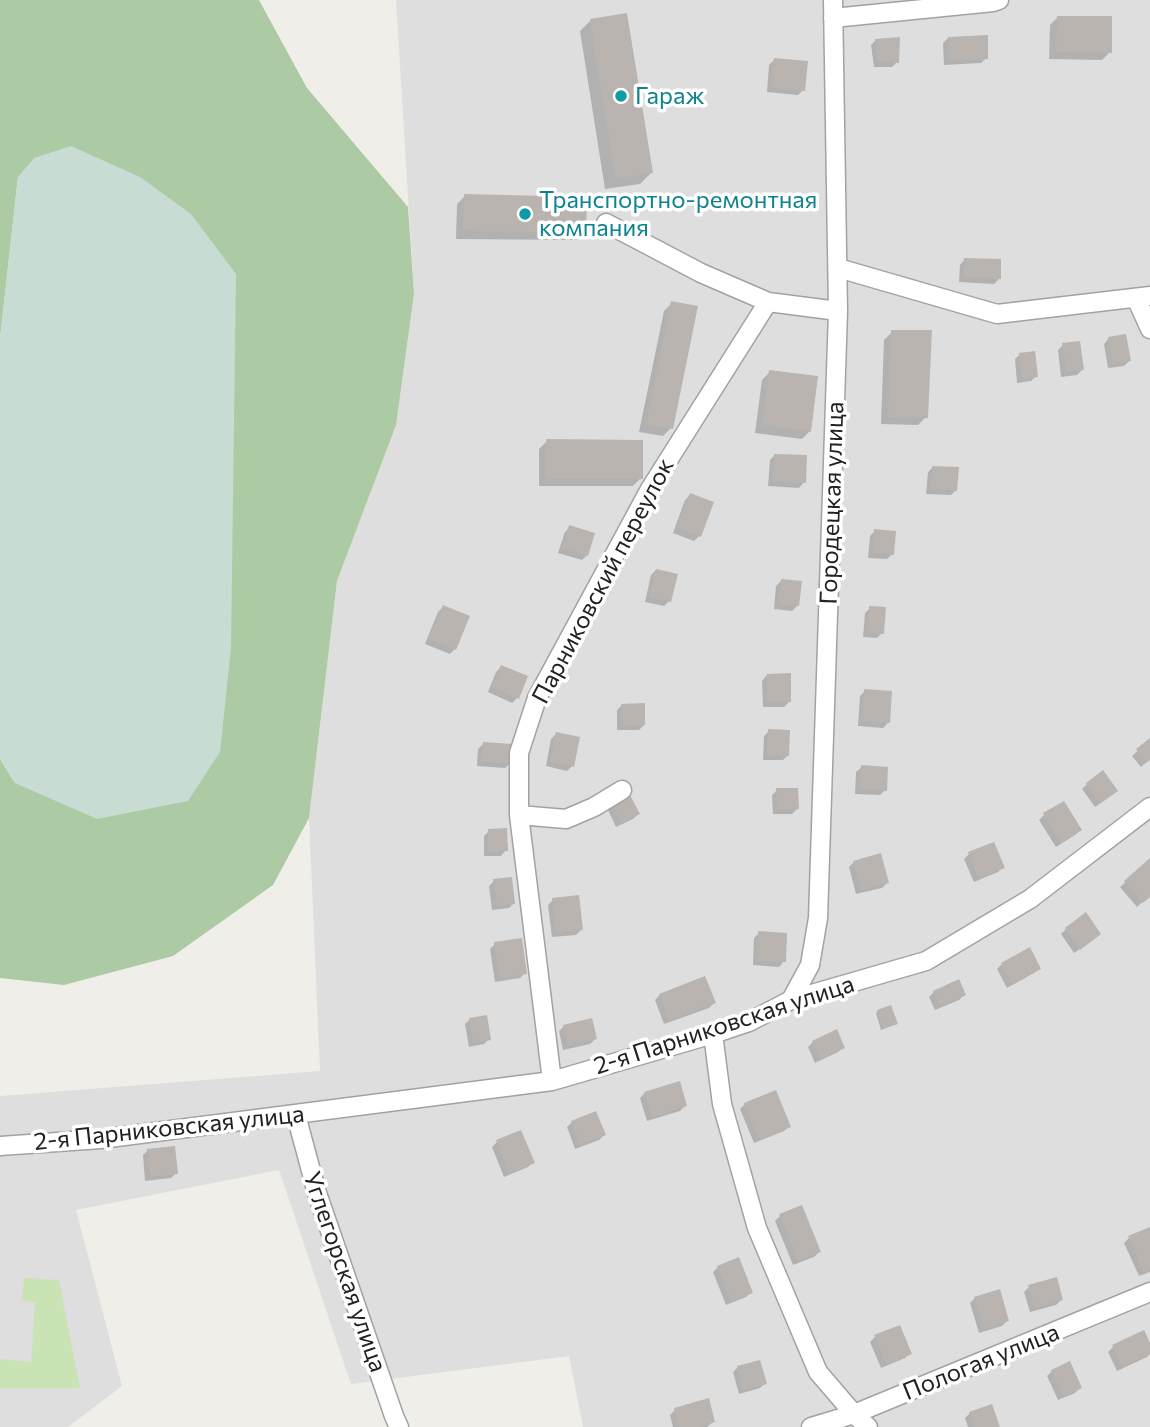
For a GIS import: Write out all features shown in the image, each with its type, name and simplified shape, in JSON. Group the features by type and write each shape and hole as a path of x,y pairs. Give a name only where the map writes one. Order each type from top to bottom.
{"street":[{"name":"Городецкая улица","path":"791,1000 810,965 818,918 838,311 832,0"},
{"path":"833,18 999,0"},
{"path":"606,223 701,274 768,302 838,311"},
{"path":"838,268 997,314 1143,297 1150,330"},
{"name":"Парниковский переулок","path":"552,1081 519,815 519,754 537,698 650,489 768,302"},
{"path":"519,815 566,818 594,807 622,790"},
{"name":"2-я Парниковская улица","path":"0,1146 101,1139 552,1081 713,1034 749,1022 791,1000 926,961 1030,899 1150,807"},
{"path":"713,1034 722,1104 757,1228 818,1372 868,1427"},
{"name":"Углегорская улица","path":"296,1115 317,1193 399,1427"},
{"name":"Пологая улица","path":"811,1427 854,1414 1150,1292"}],"shaded area":[{"path":"396,0 1150,0 1150,1427 583,1427 569,1356 351,1384 279,1170 76,1210 122,1386 68,1427 0,1427 0,1096 320,1071 309,818 337,581 396,425 414,294"}],"green space":[{"path":"0,0 259,0 307,88 408,207 414,294 396,425 337,581 309,818 273,885 173,956 64,985 0,978 0,759 15,783 18,177 0,339"},
{"path":"71,146 140,177 191,214 236,274 231,648 220,752 188,801 97,819 15,783 0,759 0,339 18,177 34,158"},
{"path":"24,1278 59,1280 80,1388 0,1388 0,1359 31,1362 35,1302 22,1301"}],"building":[{"name":"Гараж","path":"627,13 653,173 615,179 590,19"},
{"path":"1057,16 1112,16 1112,53 1056,52"},
{"path":"988,35 988,59 948,61 948,37"},
{"path":"900,37 899,63 878,62 875,39"},
{"path":"774,58 808,61 805,91 771,88"},
{"name":"Транспортно-ремонтная компания","path":"464,194 587,197 586,233 463,231"},
{"path":"964,258 1001,259 1001,279 963,278"},
{"path":"671,301 698,306 673,429 646,424"},
{"path":"891,330 932,330 928,418 888,417"},
{"path":"1126,334 1131,361 1112,364 1108,337"},
{"path":"1080,341 1084,370 1066,372 1062,343"},
{"path":"1035,351 1038,377 1022,379 1019,353"},
{"path":"769,370 818,376 811,432 762,425"},
{"path":"546,439 643,440 643,479 546,479"},
{"path":"774,454 807,455 806,483 773,482"},
{"path":"932,466 959,467 957,491 931,489"},
{"path":"690,493 714,502 701,537 677,528"},
{"path":"569,525 595,533 588,556 562,548"},
{"path":"874,529 896,531 894,555 873,553"},
{"path":"656,569 678,574 671,602 649,597"},
{"path":"781,579 802,581 799,606 778,604"},
{"path":"443,605 470,616 456,650 429,639"},
{"path":"869,606 886,607 884,634 868,633"},
{"path":"501,665 528,676 519,699 492,687"},
{"path":"791,673 791,702 767,703 767,674"},
{"path":"864,689 892,691 890,723 862,722"},
{"path":"645,703 645,725 622,726 621,704"},
{"path":"768,729 790,730 789,756 767,755"},
{"path":"556,732 580,737 574,767 550,762"},
{"path":"1150,738 1150,760 1146,763 1136,749"},
{"path":"483,742 513,744 512,764 481,762"},
{"path":"861,765 888,767 887,791 859,789"},
{"path":"1103,770 1118,791 1101,803 1086,783"},
{"path":"776,788 798,788 799,809 777,810"},
{"path":"630,795 640,814 621,823 612,804"},
{"path":"1064,801 1082,830 1061,843 1043,813"},
{"path":"507,828 508,851 488,852 488,829"},
{"path":"994,842 1005,868 979,878 968,852"},
{"path":"881,853 889,883 861,890 853,861"},
{"path":"1150,858 1150,897 1143,903 1124,881"},
{"path":"512,877 515,904 497,906 493,879"},
{"path":"579,895 583,930 556,933 552,898"},
{"path":"1086,912 1101,934 1080,950 1065,928"},
{"path":"758,931 787,933 786,962 757,961"},
{"path":"522,938 527,974 499,978 494,942"},
{"path":"1030,947 1041,969 1012,984 1001,963"},
{"path":"705,976 716,1003 669,1020 659,994"},
{"path":"959,979 966,995 941,1006 933,991"},
{"path":"891,1005 898,1024 883,1029 877,1010"},
{"path":"487,1015 491,1040 473,1043 469,1018"},
{"path":"592,1018 597,1039 568,1046 563,1025"},
{"path":"837,1029 845,1048 820,1059 812,1041"},
{"path":"680,1081 687,1106 652,1117 644,1092"},
{"path":"776,1090 791,1127 759,1140 744,1103"},
{"path":"596,1111 606,1135 580,1145 571,1121"},
{"path":"521,1130 535,1163 509,1173 496,1140"},
{"path":"175,1146 178,1174 150,1177 147,1149"},
{"path":"802,1205 821,1252 798,1261 779,1214"},
{"path":"1150,1227 1150,1270 1144,1273 1128,1236"},
{"path":"739,1257 753,1293 731,1301 717,1266"},
{"path":"1057,1277 1063,1300 1034,1308 1028,1285"},
{"path":"1000,1289 1009,1321 984,1329 974,1297"},
{"path":"900,1325 912,1354 886,1364 874,1335"},
{"path":"1144,1330 1150,1343 1150,1354 1122,1367 1112,1345"},
{"path":"760,1360 767,1384 743,1390 737,1366"},
{"path":"1070,1361 1082,1388 1063,1397 1051,1370"},
{"path":"709,1398 715,1422 699,1427 679,1427 674,1408"},
{"path":"992,1404 1000,1427 974,1427 969,1412"}],"place":[{"name":"Гараж","path":"621,96"},
{"name":"Транспортно-ремонтная компания","path":"525,214"}]}
